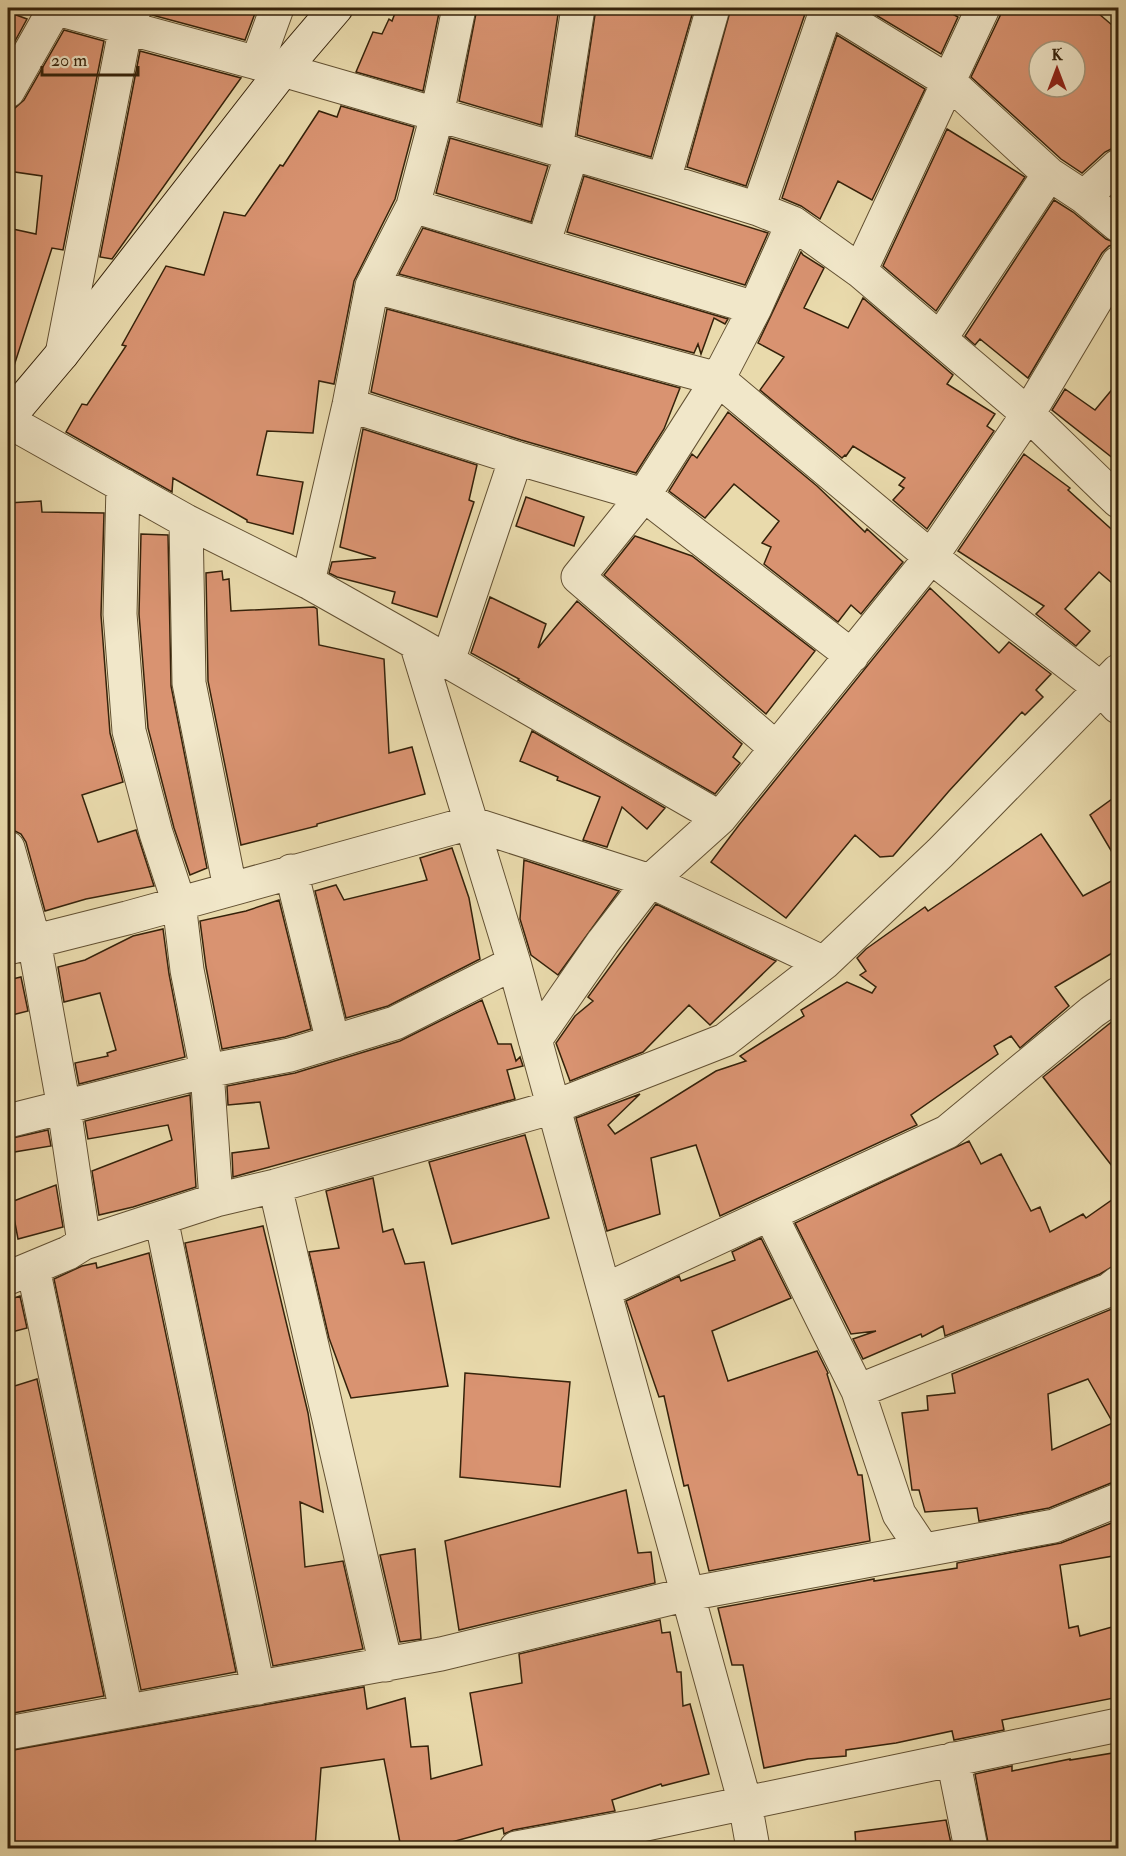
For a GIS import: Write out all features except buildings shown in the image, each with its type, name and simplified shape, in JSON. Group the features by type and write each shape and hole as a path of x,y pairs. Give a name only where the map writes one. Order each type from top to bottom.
{"street":[{"path":"8,91 55,8 130,17 270,67 758,209 793,223 860,271 1028,414 1117,496"},
{"path":"270,67 277,8"},
{"path":"336,8 270,67 62,354 8,420 186,521 308,582 720,818"},
{"path":"308,582 349,405 372,286 413,206 437,115 459,8"},
{"path":"543,245 564,151 578,8"},
{"path":"664,180 713,8"},
{"path":"758,209 828,8 948,81 1049,174 1084,197 1119,225"},
{"path":"860,271 982,8"},
{"path":"62,354 130,17"},
{"path":"1084,197 1119,166"},
{"path":"940,339 1049,174"},
{"path":"413,206 755,308"},
{"path":"776,748 578,577 644,495 718,379 755,308 793,223"},
{"path":"535,1040 603,942 650,881 720,818 931,557 1028,414 1119,263"},
{"path":"126,1711 20,1273 68,1253 84,1243 216,1200 275,1186 554,1107 725,1040 824,963 1112,689 931,557 718,379 372,286"},
{"path":"349,405 516,458 644,495 852,656"},
{"path":"448,661 516,458"},
{"path":"123,485 120,614 129,731 156,834 179,903 187,970 207,1071 216,1200"},
{"path":"186,521 189,683 230,888"},
{"path":"416,643 514,963 745,1803 753,1848"},
{"path":"21,945 470,823 650,881 824,963"},
{"path":"8,848 21,945 64,1108 84,1243"},
{"path":"291,871 333,1041"},
{"path":"8,1121 207,1071 290,1055 395,1023 514,963"},
{"path":"605,1290 946,1132 1092,1012 1119,994"},
{"path":"275,1186 386,1665"},
{"path":"770,1214 858,1391 899,1514 923,1550"},
{"path":"161,1218 258,1688"},
{"path":"858,1391 1109,1290 1119,1283"},
{"path":"8,1733 386,1665 441,1654 688,1594 1054,1526 1119,1500"},
{"path":"525,1848 1119,1725"},
{"path":"952,1759 971,1848"}]}
